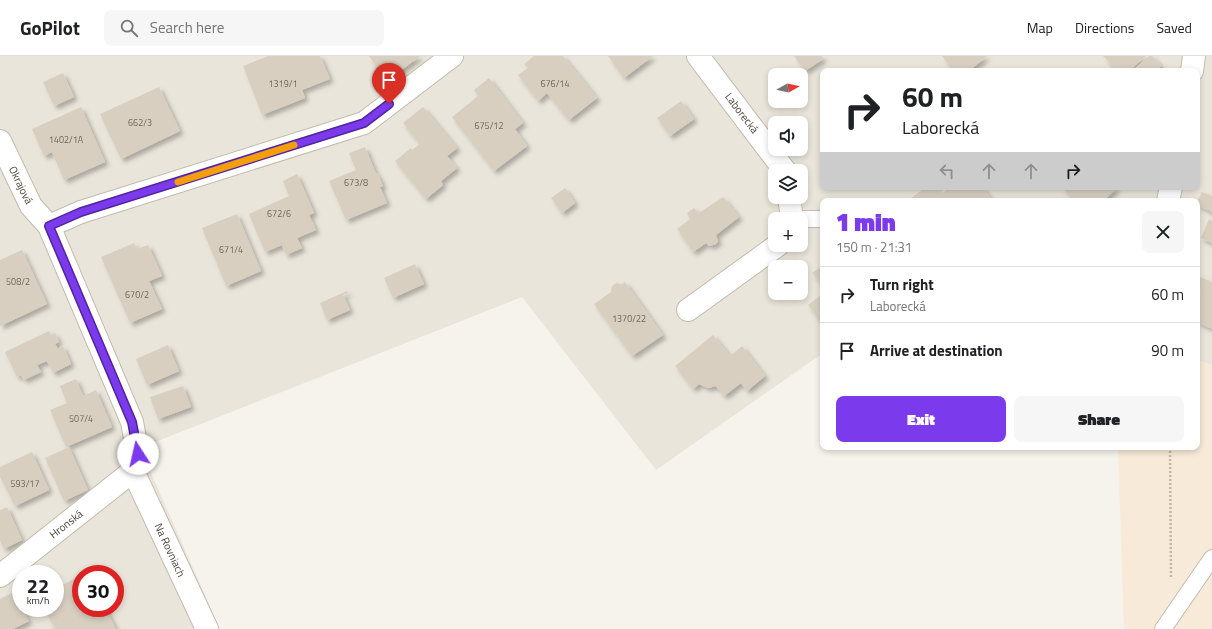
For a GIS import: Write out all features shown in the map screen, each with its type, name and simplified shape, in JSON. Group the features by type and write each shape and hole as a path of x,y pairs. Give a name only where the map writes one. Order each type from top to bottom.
{"street":[{"path":"49,226 81,212 364,123 452,56"},
{"name":"Laborecká","path":"698,56 780,164"},
{"path":"1192,68 1194,56"},
{"name":"Okrajová","path":"0,141 31,206 49,226 132,422 138,454 132,471"},
{"path":"688,310 768,252"},
{"name":"Hronská","path":"0,576 132,471"},
{"name":"Na Rovniach","path":"132,471 207,629"}],"lane":[{"path":"808,219 820,219"},
{"path":"1166,624 1212,558"}],"path":[{"path":"1166,624 1171,606 1172,560 1170,450"}],"shaded area":[{"path":"0,56 1212,56 1212,365 1200,361 1200,198 820,198 820,355 656,470 522,297 140,448 220,629 0,629"},
{"path":"1200,361 1212,365 1212,629 1124,629 1118,450 1200,450"}],"building":[{"path":"268,56 320,56 330,79 302,90 305,98 262,115 243,66"},
{"path":"369,56 420,56 387,81"},
{"path":"534,56 563,56 597,98 569,120 547,93 538,101 518,75 528,68 524,64"},
{"path":"608,56 653,56 624,78"},
{"path":"794,56 822,56 823,59 808,69 803,68"},
{"path":"942,56 987,56 973,68 952,68"},
{"path":"1103,56 1146,56 1132,68 1114,68"},
{"path":"1149,56 1152,56 1161,66 1159,68 1135,68"},
{"path":"63,73 74,97 54,106 43,82"},
{"path":"489,78 523,123 515,129 527,146 494,171 452,117 478,96 474,90"},
{"path":"159,87 180,131 121,159 100,114"},
{"path":"681,101 694,119 670,136 657,118"},
{"path":"81,107 105,162 64,180 52,152 44,156 32,129"},
{"path":"423,107 457,148 447,156 457,168 441,181 443,185 426,199 395,161 411,148 412,150 420,144 403,123"},
{"path":"365,147 376,174 377,173 383,186 380,187 387,203 346,220 329,181 356,170 349,153"},
{"path":"297,174 314,213 309,215 316,230 297,238 302,248 286,255 282,245 265,252 249,214 289,196 283,181"},
{"path":"565,188 575,203 562,213 551,198"},
{"path":"922,190 938,190 941,194 947,190 984,190 991,198 911,198"},
{"path":"1065,190 1115,190 1106,198 1071,198"},
{"path":"1202,192 1212,196 1212,212 1200,206 1199,198"},
{"path":"723,197 739,217 716,235 718,241 716,244 709,246 706,243 693,252 677,229 690,219 687,213 694,208 699,213"},
{"path":"237,214 261,271 226,286 202,228"},
{"path":"1209,219 1212,221 1212,243 1201,238"},
{"path":"134,243 137,249 148,245 162,276 149,281 162,309 130,323 101,257"},
{"path":"22,250 47,304 0,326 0,260"},
{"path":"415,264 424,284 393,298 384,278"},
{"path":"820,267 820,283 812,273"},
{"path":"1200,277 1212,282 1212,329 1200,323"},
{"path":"625,282 663,335 632,356 594,304 611,292 612,286 616,283 622,284"},
{"path":"347,291 348,293 343,295 350,310 327,320 320,303"},
{"path":"820,296 820,322 808,305"},
{"path":"49,331 51,335 55,333 59,342 55,344 58,349 63,346 71,364 53,373 47,361 37,365 41,372 24,380 21,375 17,377 5,352"},
{"path":"713,335 730,356 742,346 765,376 747,391 741,383 724,396 716,386 708,388 699,384 693,389 675,366"},
{"path":"168,345 179,371 147,385 136,359"},
{"path":"76,379 83,396 96,390 112,427 66,447 50,410 67,403 60,386"},
{"path":"183,386 191,407 158,419 150,397"},
{"path":"69,447 88,490 64,501 45,458"},
{"path":"32,452 49,490 15,506 0,477 0,467"},
{"path":"7,507 22,540 4,549 0,541 0,510"},
{"path":"72,580 72,617 110,617 116,629 55,629 49,617 64,617 64,584"},
{"path":"12,593 12,617 27,617 29,621 13,629 0,629 0,599"}],"slow traffic":[{"path":"178,182 294,145"}],"route":[{"path":"138,454 132,422 49,226 81,212 364,123 389,104"}]}
